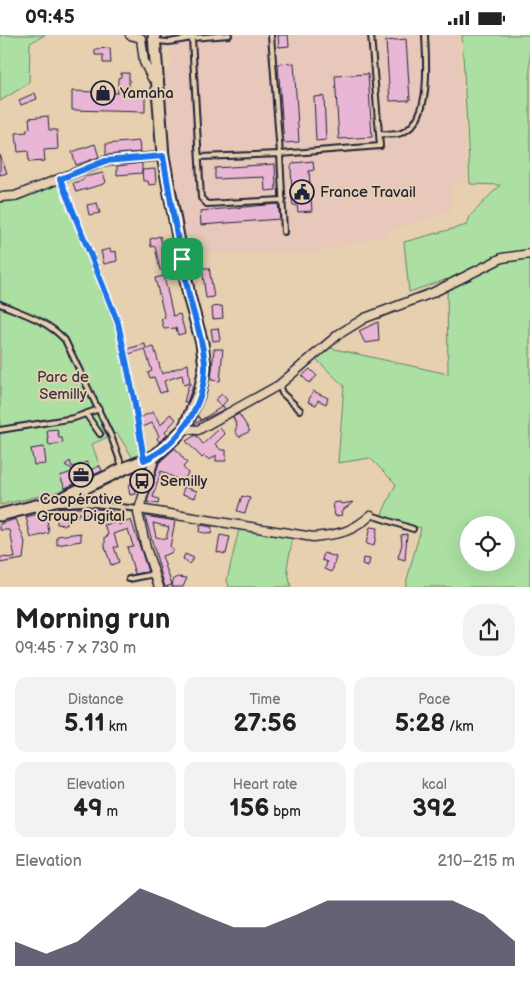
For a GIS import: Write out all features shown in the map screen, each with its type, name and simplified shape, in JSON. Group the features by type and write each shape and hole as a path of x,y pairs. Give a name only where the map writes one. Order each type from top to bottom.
{"main road":[{"path":"0,515 51,502 150,458 184,429 194,408 205,367 202,343 189,295 163,156 154,38"}],"street":[{"path":"135,35 141,38 147,71 152,78 157,79"},
{"path":"0,197 15,196 105,161 163,156"},
{"path":"184,429 198,430 280,385 339,334 365,318 432,293 502,258 530,254"},
{"path":"150,458 138,520 159,587"},
{"path":"139,509 313,537 341,534 358,526 371,515"}],"lane":[{"path":"154,38 169,42 192,36 229,35"},
{"path":"270,35 280,154 284,232"},
{"path":"199,157 280,154 380,146 371,35"},
{"path":"379,134 398,134 408,129 422,108 426,85 426,35"},
{"path":"192,36 201,198 207,204 283,200"},
{"path":"60,179 118,323 134,399 150,458"},
{"path":"0,304 43,322 56,330 65,340 99,409 123,469"},
{"path":"280,385 282,393 300,409"},
{"path":"0,429 74,418 99,409"},
{"path":"86,414 100,434"},
{"path":"51,502 60,504 84,503 139,509"},
{"path":"371,515 413,529"},
{"path":"129,579 155,575"}],"shaded area":[{"path":"169,35 458,35 467,183 452,184 451,212 387,231 386,235 309,254 190,253 168,156 162,75 172,66"}],"green space":[{"path":"0,35 45,35 30,43 29,83 0,101"},
{"path":"462,35 530,35 530,587 405,587 421,528 381,516 396,484 370,458 338,463 344,386 316,359 330,348 448,374 447,279 409,292 404,242 467,225 470,216 500,185 470,184"},
{"name":"Parc de Semilly","path":"56,182 60,185 120,341 139,455 133,458 117,433 92,444 102,473 57,492 0,505 0,203"},
{"path":"239,529 293,537 287,567 291,587 229,587 227,580"}],"building":[{"path":"278,35 288,35 289,46 279,47"},
{"path":"406,39 410,100 390,101 386,41"},
{"path":"110,48 111,63 103,63 103,55 95,55 95,49"},
{"path":"294,63 299,142 284,143 278,64"},
{"path":"121,73 129,73 129,93 145,93 145,112 72,110 72,91 118,93 118,78 121,77"},
{"path":"368,74 372,137 339,139 335,76"},
{"path":"35,93 37,99 21,105 19,100"},
{"path":"324,96 326,140 316,141 314,97"},
{"path":"48,116 49,130 57,130 58,149 44,150 45,161 29,162 28,151 18,152 16,133 27,132 27,129 30,128 29,118"},
{"path":"139,141 140,152 106,155 106,144"},
{"path":"95,144 99,157 76,165 72,152"},
{"path":"0,155 7,173 0,175"},
{"name":"France Travail","path":"313,161 314,170 309,171 312,211 298,212 297,205 293,205 292,199 291,166 294,163"},
{"path":"142,163 142,173 117,175 117,166"},
{"path":"275,164 276,190 265,191 264,177 215,179 215,168"},
{"path":"155,169 156,184 149,185 148,181 143,181 142,170"},
{"path":"103,173 106,182 104,184 76,192 73,183 83,180 84,177"},
{"path":"97,203 100,213 89,215 87,205"},
{"path":"278,204 280,219 201,225 200,211"},
{"path":"160,236 168,268 160,270 155,246 151,247 150,239"},
{"path":"110,249 111,252 116,251 117,261 104,264 101,251"},
{"path":"202,268 209,268 214,297 206,298"},
{"path":"164,276 173,316 180,314 185,333 178,335 176,328 164,329 161,319 165,318 155,278"},
{"path":"222,306 223,318 213,319 212,307"},
{"path":"378,322 379,341 365,343 359,331"},
{"path":"218,328 220,340 213,341 211,329"},
{"path":"145,344 146,349 154,347 162,374 188,364 190,383 193,386 187,402 184,402 189,383 184,385 182,375 164,381 167,391 160,393 154,377 150,378 148,373 152,371 145,349 129,354 127,349"},
{"path":"214,349 223,349 220,381 211,380"},
{"path":"310,369 317,376 309,383 302,376"},
{"path":"313,391 328,398 326,404 318,400 316,405 308,402"},
{"path":"222,394 227,400 222,406 215,400"},
{"path":"223,406 225,409 194,424 198,416 201,420"},
{"path":"153,412 161,425 170,414 176,419 165,432 167,435 159,442 157,438 159,436 152,423 143,427 142,424 141,417"},
{"path":"239,414 250,431 239,437 235,431 237,426 233,417"},
{"path":"220,428 225,434 215,444 221,450 226,450 226,461 216,461 216,455 210,460 204,456 202,458 186,441 196,435 203,444"},
{"path":"57,429 59,438 62,438 63,443 49,446 47,430"},
{"path":"44,447 46,464 34,465 31,449"},
{"path":"175,448 187,463 183,467 188,473 183,482 161,471 153,497 159,499 158,504 147,502 159,463"},
{"path":"70,461 72,467 87,462 90,470 100,466 102,471 65,488 60,476 75,471 65,465"},
{"path":"135,482 136,494 130,495 128,485"},
{"path":"184,487 197,491 195,498 182,494"},
{"path":"242,496 250,498 245,513 237,511"},
{"path":"340,502 341,504 354,502 341,511 342,515 335,516 333,503"},
{"path":"89,508 112,511 116,519 78,513 78,516 67,517 67,525 57,524 57,509"},
{"path":"46,512 49,533 31,538 26,517"},
{"path":"145,516 175,521 170,547 173,549 171,553 162,556 172,585 165,587","holes":["153,523 169,527 166,539 156,537"]},
{"path":"16,519 25,542 23,559 0,563 0,557 15,558 10,530 0,530 0,524"},
{"path":"131,520 148,572 135,574 127,547 133,546 128,529 114,534 118,547 114,547 119,562 111,565 105,547 105,537 109,535 104,525 118,522 119,525"},
{"path":"200,525 212,527 211,534 199,532"},
{"path":"370,527 377,528 374,546 366,544"},
{"path":"81,533 81,541 57,545 57,536"},
{"path":"407,534 405,560 398,558 402,544 401,535"},
{"path":"220,535 230,537 226,554 217,552"},
{"path":"324,553 336,557 332,572 325,569 327,562 322,560"},
{"path":"185,554 194,558 189,564 183,559"},
{"path":"363,558 370,559 368,567 362,565"},
{"path":"178,577 187,578 183,587 172,587 173,580"}],"place":[{"name":"Yamaha","path":"103,93"},
{"name":"France Travail","path":"302,192"},
{"name":"Coopérative Group Digital","path":"81,475"},
{"name":"Semilly","path":"142,481"}],"route":[{"path":"163,156 182,259 189,295 202,343 205,367 200,391 184,429 155,456 144,460 134,399 118,323 60,179 105,161 163,156"}]}
